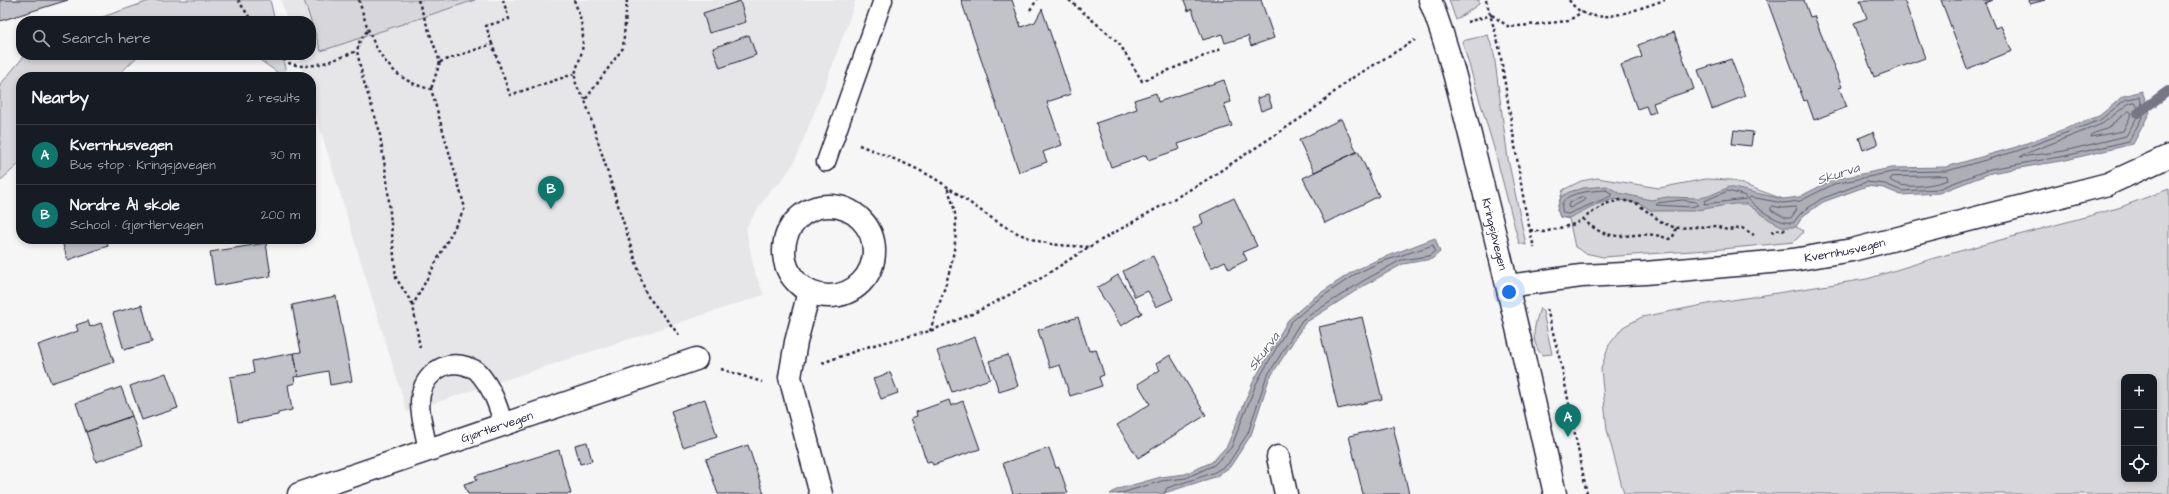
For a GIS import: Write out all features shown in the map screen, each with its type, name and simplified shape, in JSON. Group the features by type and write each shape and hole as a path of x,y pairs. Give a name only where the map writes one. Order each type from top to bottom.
{"street":[{"name":"Kringsjåvegen","path":"1430,0 1440,26 1461,102 1508,286 1555,494"},
{"name":"Kvernhusvegen","path":"1508,286 1581,276 1660,272 1808,257 1852,250 2108,184 2169,156"},
{"path":"830,206 849,211 865,224 874,242 873,262 864,280 848,293 828,297 809,292 793,279 784,261 784,240 794,222 810,210 830,206"},
{"path":"809,292 796,342 790,377 821,494"},
{"name":"Gjørtlervegen","path":"299,494 696,360"},
{"path":"1278,457 1286,494"}],"lane":[{"path":"826,162 883,0"},
{"path":"428,450 422,425 420,400 427,379 440,367 458,363 476,370 496,397 504,426"}],"path":[{"path":"238,0 249,16"},
{"path":"359,0 367,31 378,52 394,71 409,84 431,89"},
{"path":"413,305 465,208 431,89 440,62 418,0"},
{"path":"503,0 509,19 486,26 510,95 574,74"},
{"path":"574,0 581,19 583,39 581,60 574,74 576,88 585,100 646,294 672,325 696,360 732,374 764,383"},
{"path":"585,100 623,48 627,0"},
{"path":"1030,10 1037,0"},
{"path":"1069,0 1119,43 1142,81 1221,49"},
{"path":"1486,0 1492,14 1499,46 1534,248"},
{"path":"1569,0 1574,8 1590,17 1611,16 1665,0"},
{"path":"1492,14 1509,27 1568,22 1582,12"},
{"path":"1467,22 1492,14"},
{"path":"367,31 360,40 357,51 363,78 379,129 387,180 396,278 413,305 420,354 427,379"},
{"path":"822,363 870,346 930,331 972,314 1038,280 1089,247 1205,181 1310,112 1349,80 1415,40"},
{"path":"440,62 492,44"},
{"path":"285,60 289,63 304,65 321,64 357,51"},
{"path":"835,136 909,165 947,186 1002,225 1027,236 1051,244 1089,247"},
{"path":"930,331 948,272 956,237 955,212 947,186"},
{"path":"1530,230 1544,232 1575,224 1605,204 1620,200 1636,203 1663,223 1676,228 1698,226 1716,226 1727,230 1742,228 1758,237"},
{"path":"1583,219 1601,234 1611,236 1654,234 1669,239 1673,237 1676,228"},
{"path":"1767,234 1780,229 1797,236 1808,257"},
{"path":"1546,306 1561,364 1587,494"}],"shaded area":[{"path":"152,0 270,0 274,16 106,16"},
{"path":"281,0 856,0 826,83 794,163 780,183 770,190 746,228 754,270 764,295 407,412 316,115 316,72 303,72 299,60 316,60 316,16 286,16"},
{"path":"304,0 475,0 321,51 316,36 316,16 309,16"},
{"path":"1449,0 1479,0 1479,4 1456,20"},
{"path":"1488,35 1494,54 1508,159 1526,245 1519,243 1494,148 1462,41"},
{"path":"21,60 134,60 121,72 16,72 16,167 0,181 0,85"},
{"path":"260,60 283,60 286,72 277,72"},
{"path":"1597,178 1659,188 1706,179 1731,180 1783,199 1796,227 1804,231 1794,242 1722,249 1603,257 1585,253 1575,247 1569,219 1560,217 1557,209 1563,190 1581,181"},
{"path":"2169,189 2169,494 1624,494 1607,430 1601,369 1609,345 1623,327 1642,317 1713,303 1867,279 1938,257 2118,208"},
{"path":"1540,308 1543,312 1552,354 1542,355 1538,350 1534,338 1536,320"}],"water":[{"path":"2142,91 2150,112 2133,144 2066,160 1991,173 1939,193 1901,195 1884,188 1867,186 1823,202 1803,216 1796,227 1784,227 1770,220 1747,204 1734,204 1691,211 1652,211 1639,203 1614,199 1595,205 1569,218 1560,217 1557,209 1561,197 1569,192 1583,188 1607,186 1619,193 1651,200 1667,197 1699,198 1709,196 1729,187 1783,199 1799,197 1832,180 1891,168 1946,167 2016,147 2099,116 2124,96"},
{"path":"1435,238 1440,252 1432,259 1403,264 1365,285 1305,323 1269,379 1251,435 1230,467 1215,477 1161,494 1110,494 1118,489 1161,477 1185,474 1212,462 1227,446 1253,382 1288,320 1313,298 1352,272 1377,260"}],"building":[{"path":"0,0 68,0 16,16 0,21"},
{"path":"961,0 1012,0 1021,27 1035,22 1042,9 1071,94 1047,102 1062,145 1043,152 1047,162 1019,172"},
{"path":"1184,0 1261,0 1274,38 1251,46 1248,36 1225,43 1222,34 1203,40 1192,9 1188,11"},
{"path":"1767,0 1804,0 1810,17 1814,16 1842,87 1839,88 1847,107 1814,120 1807,100 1804,101"},
{"path":"1860,0 1904,0 1925,58 1874,77 1854,23 1867,18"},
{"path":"1941,0 1992,0 1985,3 1995,28 2001,26 2012,51 1967,69"},
{"path":"2029,0 2045,0 2030,4"},
{"path":"740,1 746,22 709,33 703,13"},
{"path":"1674,32 1694,89 1653,103 1656,112 1649,114 1646,106 1637,109 1621,65 1642,57 1638,45"},
{"path":"749,35 756,55 720,68 713,48"},
{"path":"1731,59 1745,96 1712,109 1698,70"},
{"path":"1224,80 1231,102 1224,104 1232,126 1178,144 1180,149 1148,160 1146,155 1111,167 1096,123 1137,109 1134,100 1156,93 1158,102"},
{"path":"1268,95 1272,107 1261,111 1257,98"},
{"path":"1341,119 1357,152 1314,172 1299,140"},
{"path":"1734,130 1753,132 1751,146 1732,144"},
{"path":"1873,132 1878,144 1863,150 1859,138"},
{"path":"1358,151 1379,196 1325,223 1303,178"},
{"path":"1234,198 1257,246 1243,252 1247,260 1229,269 1225,261 1211,268 1193,228 1203,223 1200,215"},
{"path":"63,244 107,244 108,246 68,260"},
{"path":"266,244 271,276 215,286 210,252"},
{"path":"1153,256 1173,299 1156,307 1148,291 1135,297 1123,271"},
{"path":"1118,275 1142,313 1121,326 1097,288"},
{"path":"336,296 352,381 330,385 328,371 298,377 294,353 301,352 292,305"},
{"path":"142,305 152,342 124,350 113,313"},
{"path":"1078,317 1089,351 1096,349 1104,375 1099,377 1102,386 1070,396 1060,365 1050,368 1038,330"},
{"path":"1362,317 1382,399 1338,409 1319,327"},
{"path":"88,321 90,327 101,323 114,362 51,383 38,345 78,331 76,325"},
{"path":"975,337 990,379 952,392 937,351"},
{"path":"294,353 298,376 294,377 295,383 288,385 292,410 278,413 278,415 238,422 230,377 254,373 252,361"},
{"path":"1008,355 1018,386 999,392 989,361"},
{"path":"1170,355 1206,415 1138,458 1117,425 1150,404 1138,384 1160,370 1156,364"},
{"path":"890,372 898,393 881,399 873,379"},
{"path":"166,373 178,408 142,420 130,386"},
{"path":"121,387 132,416 86,432 76,403"},
{"path":"705,399 717,436 683,447 671,411"},
{"path":"949,400 951,406 963,401 980,449 933,465 931,461 927,462 911,418 917,416 916,412"},
{"path":"132,416 142,446 96,462 86,432"},
{"path":"1393,426 1409,494 1363,494 1349,436"},
{"path":"587,442 592,461 580,464 575,445"},
{"path":"748,445 764,494 718,494 706,459"},
{"path":"1049,448 1056,468 1059,467 1068,493 1013,494 1003,463"},
{"path":"559,450 571,494 468,494 464,484 477,480 475,476"}],"waterway":[{"name":"Skurva","path":"2138,113 2168,91"}],"place":[{"name":"Nordre Ål skole","path":"551,209"},
{"name":"Kvernhusvegen","path":"1568,437"}]}
